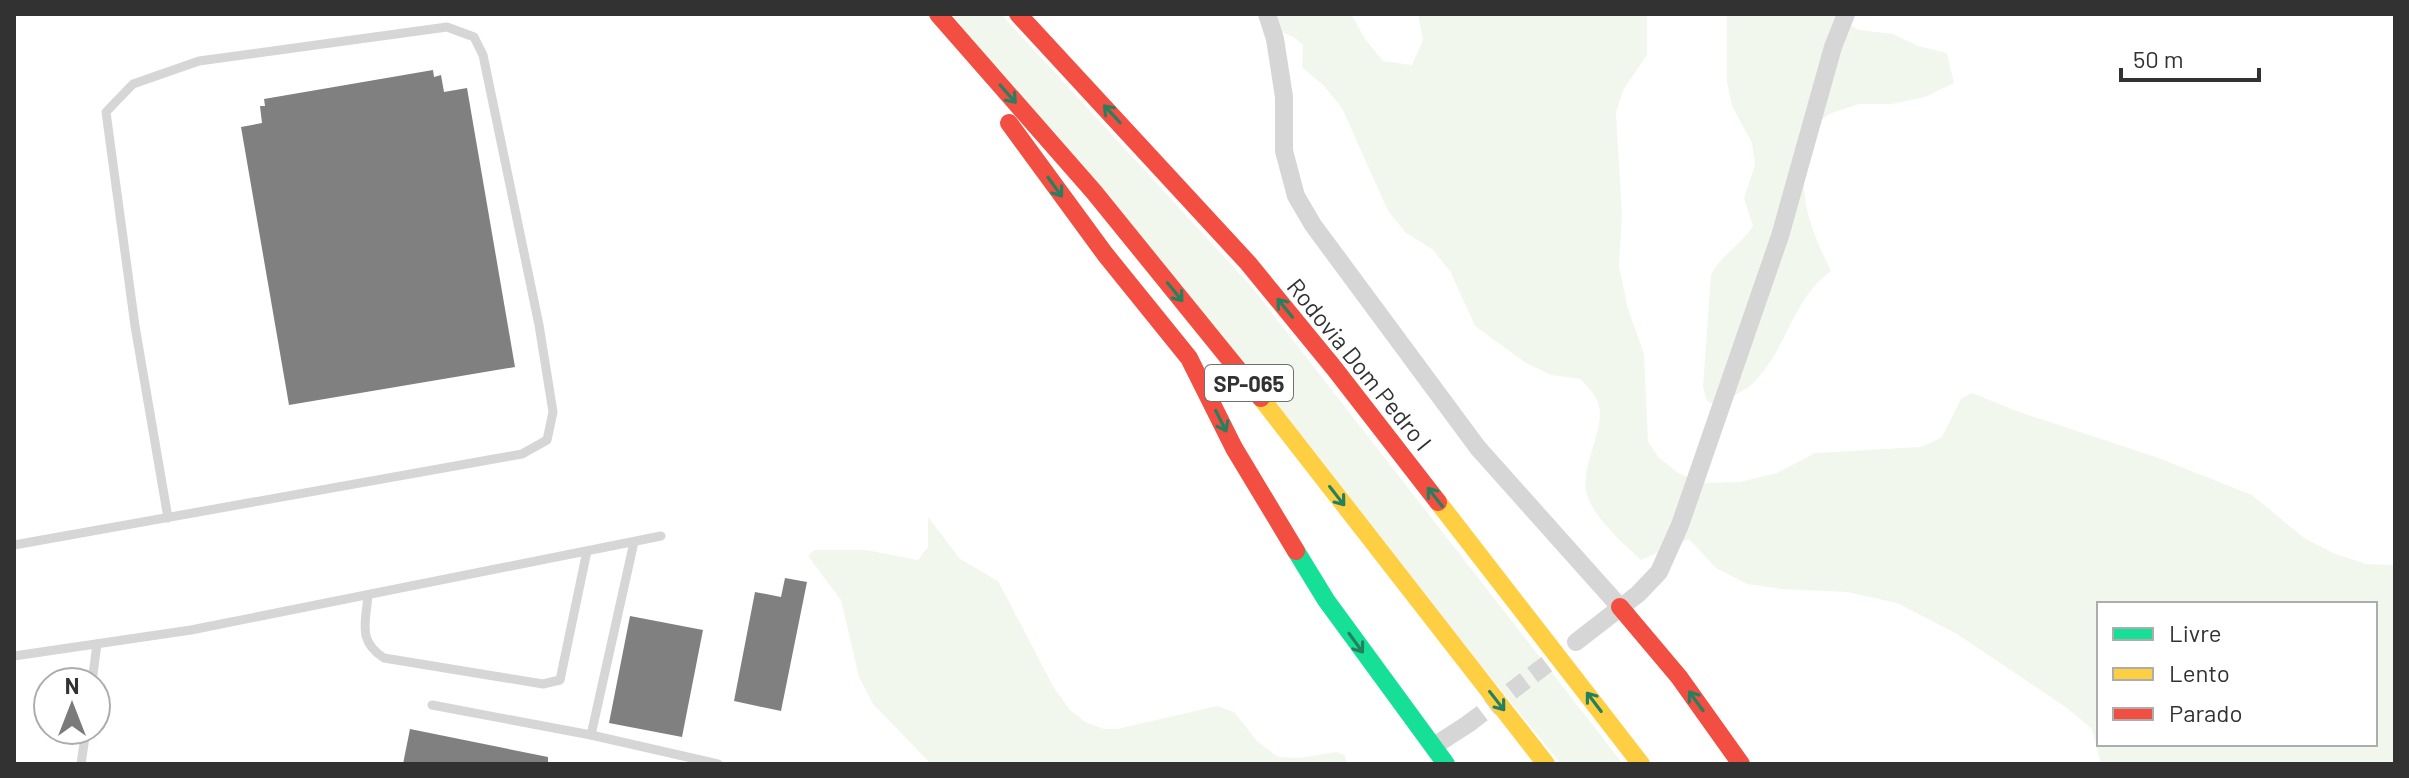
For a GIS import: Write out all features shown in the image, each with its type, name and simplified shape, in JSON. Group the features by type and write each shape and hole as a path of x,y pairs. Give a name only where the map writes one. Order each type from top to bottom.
{"highway":[{"path":"923,14 1105,254 1189,358 1234,448 1326,600 1446,764"},
{"name":"SP-065","path":"938,14 1094,192 1235,364 1546,764"},
{"name":"Rodovia Dom Pedro I","path":"1018,14 1248,263 1334,368 1641,764"},
{"path":"1620,607 1679,677 1741,764"}],"street":[{"path":"1267,14 1275,39 1284,97 1284,151 1296,196 1307,216 1478,448 1620,607"},
{"path":"1576,642 1638,594 1659,572 1680,525 1780,236 1833,47 1846,14"},
{"path":"1434,746 1468,724"}],"lane":[{"path":"14,545 168,518 522,454 547,440 553,412 539,325 483,55 474,37 447,27 199,61 133,84 106,112 135,326 168,518"},
{"path":"14,656 191,630 661,536"},
{"path":"591,735 634,542"},
{"path":"368,595 365,638 373,651 384,658 552,683 560,680 587,551"},
{"path":"94,666 97,644"},
{"path":"432,705 591,735 718,764"}],"shaded area":[{"path":"952,14 1001,14 1251,286 1623,764 1561,764"},
{"path":"1265,14 1351,14 1365,39 1383,61 1412,65 1423,40 1418,14 1647,14 1647,55 1623,90 1616,113 1622,215 1619,265 1627,306 1644,354 1648,441 1658,457 1678,473 1702,483 1740,482 1777,473 1815,453 1921,447 1942,437 1961,399 1972,393 2019,412 2156,457 2252,495 2304,538 2333,553 2366,564 2395,565 2395,764 2101,764 2092,729 2067,708 1957,634 1897,603 1847,592 1747,584 1716,568 1689,539 1641,560 1601,519 1586,491 1587,468 1600,419 1594,395 1580,379 1551,375 1526,363 1475,326 1450,271 1432,249 1406,233 1388,211 1342,108 1324,86 1302,67 1303,45 1271,27"},
{"path":"1727,14 1837,14 1835,19 1860,30 1893,34 1918,46 1947,53 1954,83 1925,97 1892,104 1859,104 1829,114 1807,132 1804,172 1806,203 1831,271 1807,296 1765,370 1745,390 1715,405 1707,401 1703,387 1711,275 1753,226 1744,198 1755,165 1752,143 1732,106 1727,82"},
{"path":"928,517 960,559 998,581 1053,686 1069,709 1085,722 1104,729 1117,729 1217,706 1234,712 1257,741 1278,757 1300,758 1336,752 1345,755 1346,764 931,764 873,704 859,677 841,600 808,556 814,550 866,550 918,560 928,547"}],"building":[{"path":"433,70 434,77 441,75 444,92 467,88 515,367 289,405 241,127 262,123 260,106 265,106 264,99"},
{"path":"785,578 807,582 781,711 734,701 755,592 781,597"},
{"path":"630,616 703,630 682,737 609,723"},
{"path":"410,729 548,757 548,764 403,764"}],"tunnel":[{"path":"1468,724 1564,651"}],"traffic: fast":[{"path":"1296,551 1326,600 1446,764"}],"traffic: slow":[{"path":"1261,398 1546,764"},
{"path":"1438,502 1641,764"}],"traffic: jam":[{"path":"938,14 1094,192 1261,398"},
{"path":"1018,14 1248,263 1438,502"},
{"path":"1009,123 1105,254 1189,358 1234,448 1296,551"},
{"path":"1620,607 1679,677 1741,764"}]}
